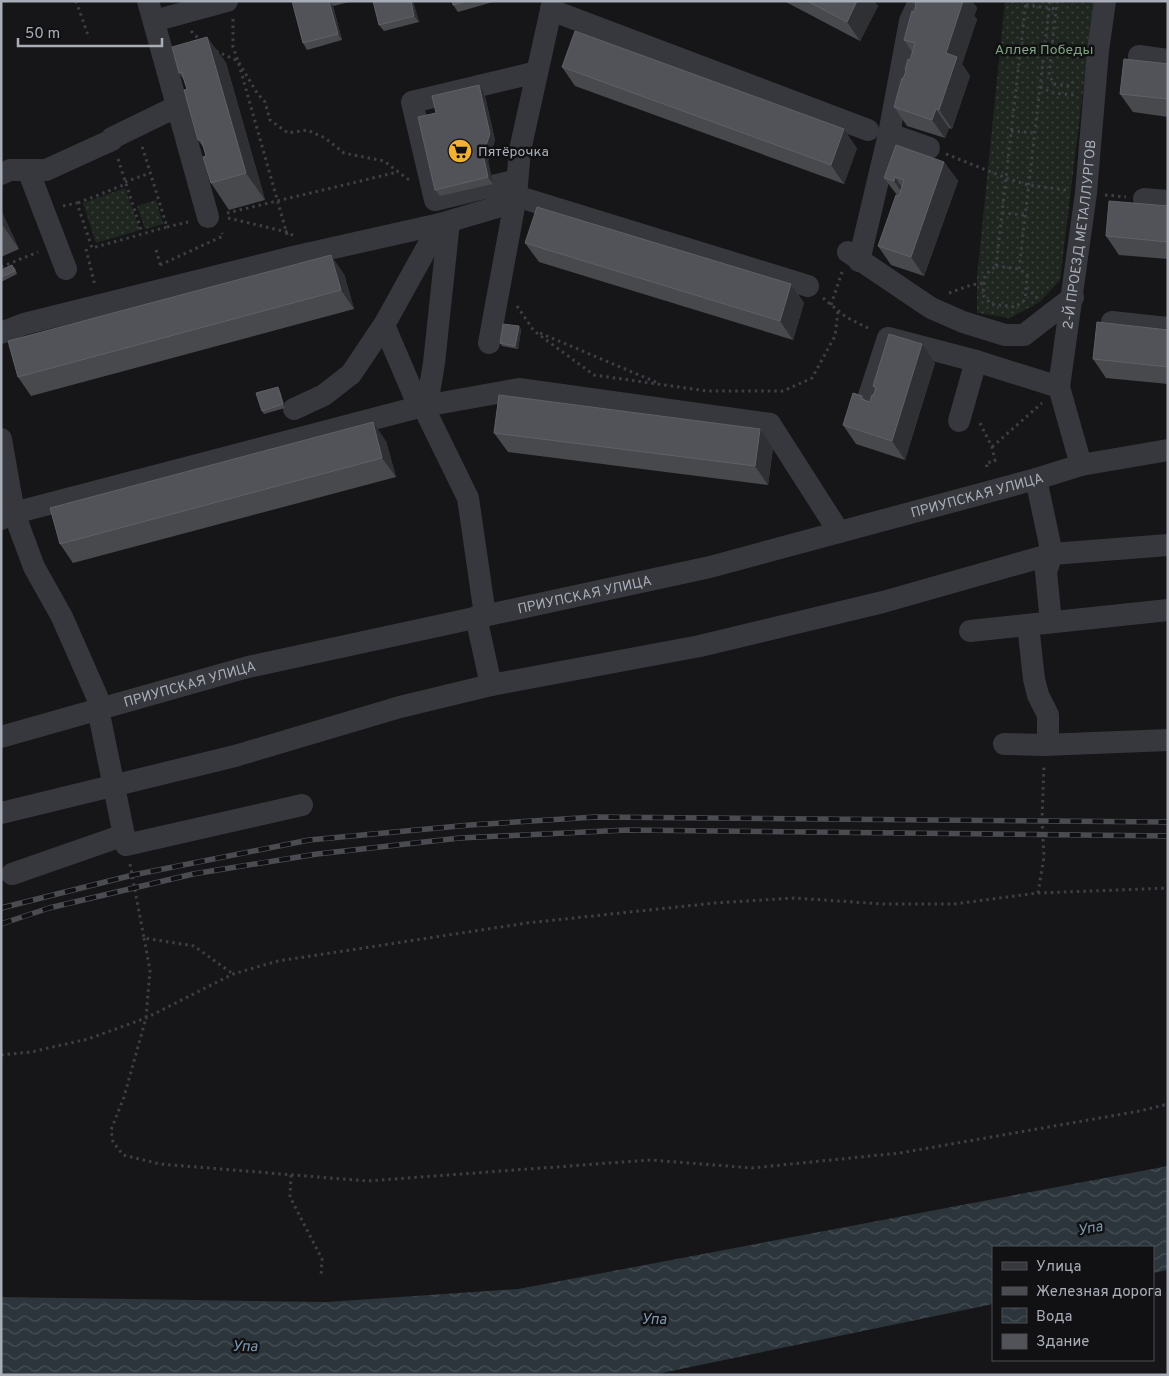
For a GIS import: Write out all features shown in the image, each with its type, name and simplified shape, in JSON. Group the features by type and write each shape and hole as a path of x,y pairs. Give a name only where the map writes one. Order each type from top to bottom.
{"street":[{"path":"918,1 910,21 879,132 854,256 931,308 963,322 1005,335 1024,334 1073,297"},
{"name":"2-Й ПРОЕЗД МЕТАЛЛУРГОВ","path":"1081,465 1060,387 1086,193 1105,1"},
{"path":"489,343 516,193 520,150 552,6 879,132 929,148"},
{"path":"217,217 151,11 230,8"},
{"path":"1139,56 1168,60"},
{"path":"537,72 412,102 435,200 516,193 808,286"},
{"path":"1,174 10,170 46,170 112,140 112,138 182,104"},
{"path":"28,170 66,269"},
{"path":"1,333 24,324 321,251 444,223 516,193"},
{"path":"1144,199 1168,201"},
{"path":"294,409 324,395 351,374 384,324 444,223"},
{"path":"423,406 434,362 444,223"},
{"path":"1112,322 1168,328"},
{"path":"384,324 468,498 481,616 491,685"},
{"path":"867,402 888,338 976,361 1060,387"},
{"path":"959,421 976,361"},
{"path":"5,515 423,406 519,389 770,424 839,532"},
{"path":"1,439 5,515 62,617 100,709 125,840"},
{"name":"ПРИУПСКАЯ УЛИЦА","path":"1,737 248,667 710,567 1036,479 1081,465 1168,450"},
{"path":"1036,479 1052,554 1046,572 1051,622"},
{"path":"1,813 115,787 235,756 400,707 491,685 700,646 883,602 1052,554 1168,545"},
{"path":"970,631 1168,610"},
{"path":"1028,625 1034,679 1038,694 1048,715 1046,744"},
{"path":"1004,744 1168,740"},
{"path":"12,874 125,840 302,804"}],"path":[{"path":"76,1 89,38"},
{"path":"1019,270 1050,1"},
{"path":"1057,1 1049,75 1054,84 1070,86 1075,78"},
{"path":"996,266 1019,270 1028,275 1025,300 1015,307 991,304 983,295 985,275 996,266 1026,3 1056,9"},
{"path":"230,8 233,47 276,201 287,232"},
{"path":"187,27 201,41"},
{"path":"1046,30 1054,31"},
{"path":"208,48 238,61 264,102 270,120 288,133 307,130 325,138 344,153 384,161 435,200"},
{"path":"1040,87 1054,93 1073,95 1095,91"},
{"path":"78,203 92,248 166,226 136,126"},
{"path":"1012,131 1034,133"},
{"path":"112,140 142,233"},
{"path":"929,148 1028,185 1144,199"},
{"path":"276,201 398,172"},
{"path":"44,209 78,203 150,173"},
{"path":"1002,213 1025,215"},
{"path":"217,217 287,232 321,251"},
{"path":"156,250 160,265 223,236"},
{"path":"1,267 58,244"},
{"path":"86,249 99,306"},
{"path":"831,305 854,256"},
{"path":"922,303 971,285 984,283"},
{"path":"500,284 534,330 594,375 707,391 782,391 812,378 835,336 838,311"},
{"path":"808,286 846,317 888,338"},
{"path":"534,330 662,385"},
{"path":"988,471 986,462 995,461 992,447 1060,387"},
{"path":"1038,893 1044,857 1042,820 1046,744"},
{"path":"125,840 136,888 150,970 146,1018 124,1097 111,1130 113,1142 123,1155 160,1164 367,1181 650,1160 752,1168 900,1153 1131,1113 1168,1104"},
{"path":"1,1054 31,1052 88,1039 146,1018 233,974 278,961 527,923 705,904 794,898 883,904 954,904 1038,893 1168,888"},
{"path":"144,938 194,946 233,974"},
{"path":"291,1175 290,1197 322,1259 321,1277"}],"green space":[{"name":"Аллея Победы","path":"1005,1 1094,1 1060,280 1040,302 1010,318 977,313 977,277"},
{"path":"125,188 140,230 96,243 83,203"},
{"path":"156,200 163,224 145,229 137,206"}],"water":[{"name":"Упа","path":"1168,1166 1168,1270 1154,1273 1154,1246 992,1246 992,1304 652,1375 1,1375 1,1297 327,1302 518,1289"}],"building":[{"path":"292,1 329,1 338,34 303,43"},
{"path":"373,1 411,1 414,16 379,25"},
{"path":"452,1 467,1 453,5"},
{"path":"807,1 857,1 847,22"},
{"path":"916,1 963,1 946,53 957,57 939,110 936,109 932,120 894,107 908,59 910,60 915,43 904,40"},
{"path":"575,31 844,129 831,165 562,67"},
{"path":"207,37 246,173 211,183 203,157 206,156 201,139 198,140 184,90 187,89 182,72 179,73 172,47"},
{"path":"1124,59 1168,64 1168,99 1120,94"},
{"name":"Пятёрочка","path":"479,85 490,134 483,154 488,177 435,190 418,117 436,113 432,96"},
{"path":"896,145 944,162 911,257 878,246 896,195 899,196 904,180 895,177 894,181 884,178"},
{"path":"1109,201 1168,206 1168,242 1106,236"},
{"path":"537,207 791,284 780,321 525,243"},
{"path":"331,255 341,290 18,377 8,341"},
{"path":"12,265 15,271 1,277 1,270"},
{"path":"1097,322 1168,330 1168,367 1093,359"},
{"path":"503,324 519,326 515,346 500,343"},
{"path":"889,334 922,344 892,441 843,425 853,393 862,396 861,399 870,402 872,395 874,395 876,387 873,386"},
{"path":"278,387 283,404 262,411 256,393"},
{"path":"499,395 760,429 755,466 494,433"},
{"path":"373,422 382,458 60,544 50,508"}],"railway":[{"path":"1,908 133,875 309,840 470,825 595,817 1168,822"},
{"path":"1,924 49,908 193,874 317,854 460,838 627,830 1168,836"}],"place":[{"name":"Пятёрочка","path":"460,151"}]}
